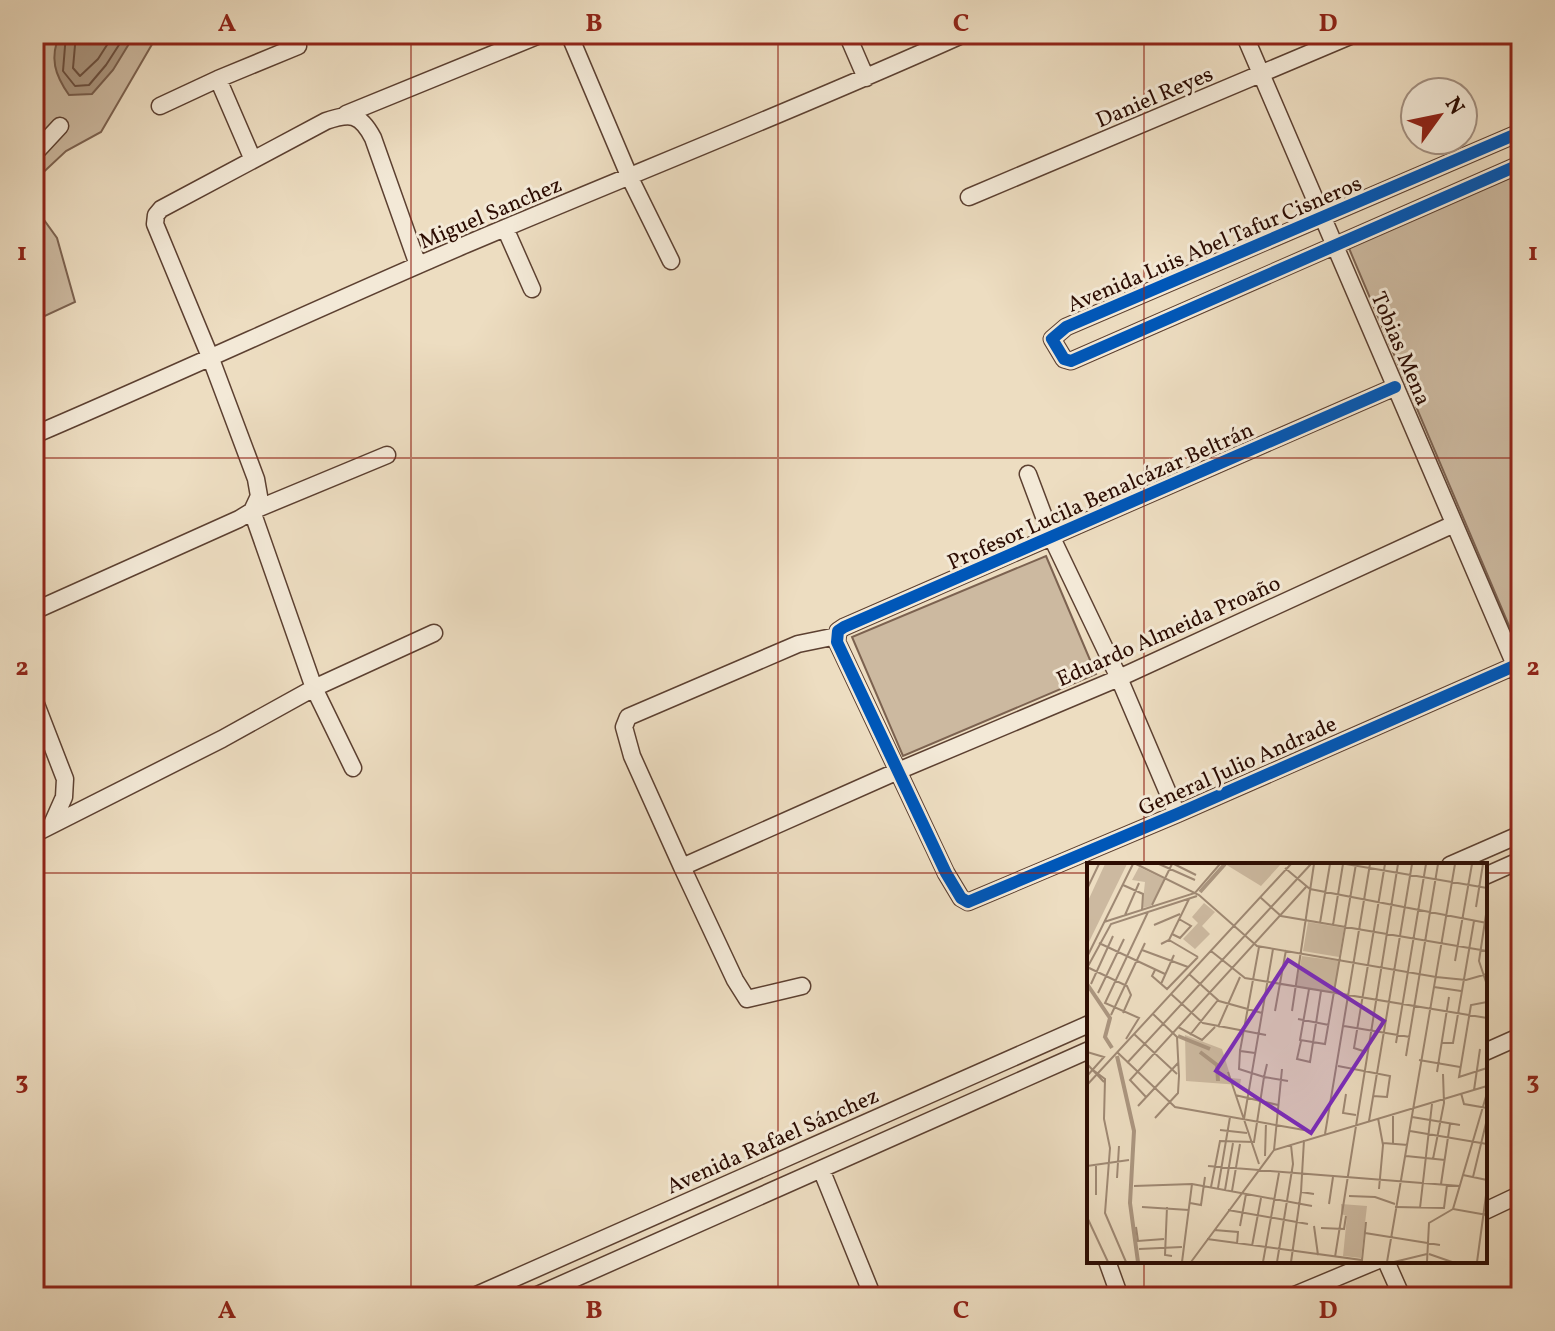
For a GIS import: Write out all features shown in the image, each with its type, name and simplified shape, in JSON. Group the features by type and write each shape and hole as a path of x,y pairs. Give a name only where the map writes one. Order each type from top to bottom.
{"street":[{"path":"353,768 314,688 252,511 259,496 256,479 155,224 156,215 161,209 326,121 542,34"},
{"path":"569,34 630,178 671,261"},
{"path":"847,34 866,78"},
{"name":"Miguel Sanchez","path":"34,435 418,265 630,178 964,34"},
{"name":"Tobias Mena","path":"1244,34 1519,669"},
{"name":"Daniel Reyes","path":"969,197 1355,34"},
{"path":"160,106 298,46"},
{"path":"218,79 253,160"},
{"path":"346,114 358,119 373,138 418,265"},
{"path":"34,154 60,126"},
{"name":"Avenida Luis Abel Tafur Cisneros","path":"1521,132 1066,327 1052,339 1064,359 1071,361 1521,164"},
{"path":"505,228 532,289"},
{"name":"Profesor Lucila Benalcázar Beltrán","path":"682,867 632,756 624,727 628,717 798,644 839,643 844,627 1395,387"},
{"path":"34,611 252,511 387,455"},
{"path":"1028,474 1052,538 1119,678 1177,814"},
{"name":"Eduardo Almeida Proaño","path":"682,867 1119,678 1454,524"},
{"path":"34,834 222,739 314,688 434,633"},
{"path":"839,643 898,771"},
{"name":"General Julio Andrade","path":"898,771 946,873 961,898 968,902 1519,669"},
{"path":"34,699 65,779 64,797 52,824"},
{"path":"1455,863 1521,834"},
{"path":"1487,875 1521,860"},
{"path":"682,867 747,999 802,986"},
{"name":"Avenida Rafael Sánchez","path":"472,1297 1087,1025"},
{"path":"1487,1051 1521,1036"},
{"path":"533,1297 1087,1051"},
{"path":"821,1169 873,1297"},
{"path":"1487,1210 1521,1194"},
{"path":"1108,1263 1120,1297"},
{"path":"1290,1297 1371,1263"},
{"path":"1387,1263 1402,1297"}],"shaded area":[{"path":"34,34 158,34 101,132 66,151 34,181"},
{"path":"1521,173 1521,654 1348,246"},
{"path":"34,206 57,238 75,302 34,321"},
{"path":"1046,556 1096,674 903,756 852,637"}],"water":[{"path":"60,34 135,34 113,70 92,94 69,95 55,66"}],"cycle path":[{"path":"1521,132 1066,327 1052,339 1064,359 1071,361 1521,164"},
{"path":"1395,387 844,627 838,631 837,642 946,873 961,898 968,902 1521,663"}]}
